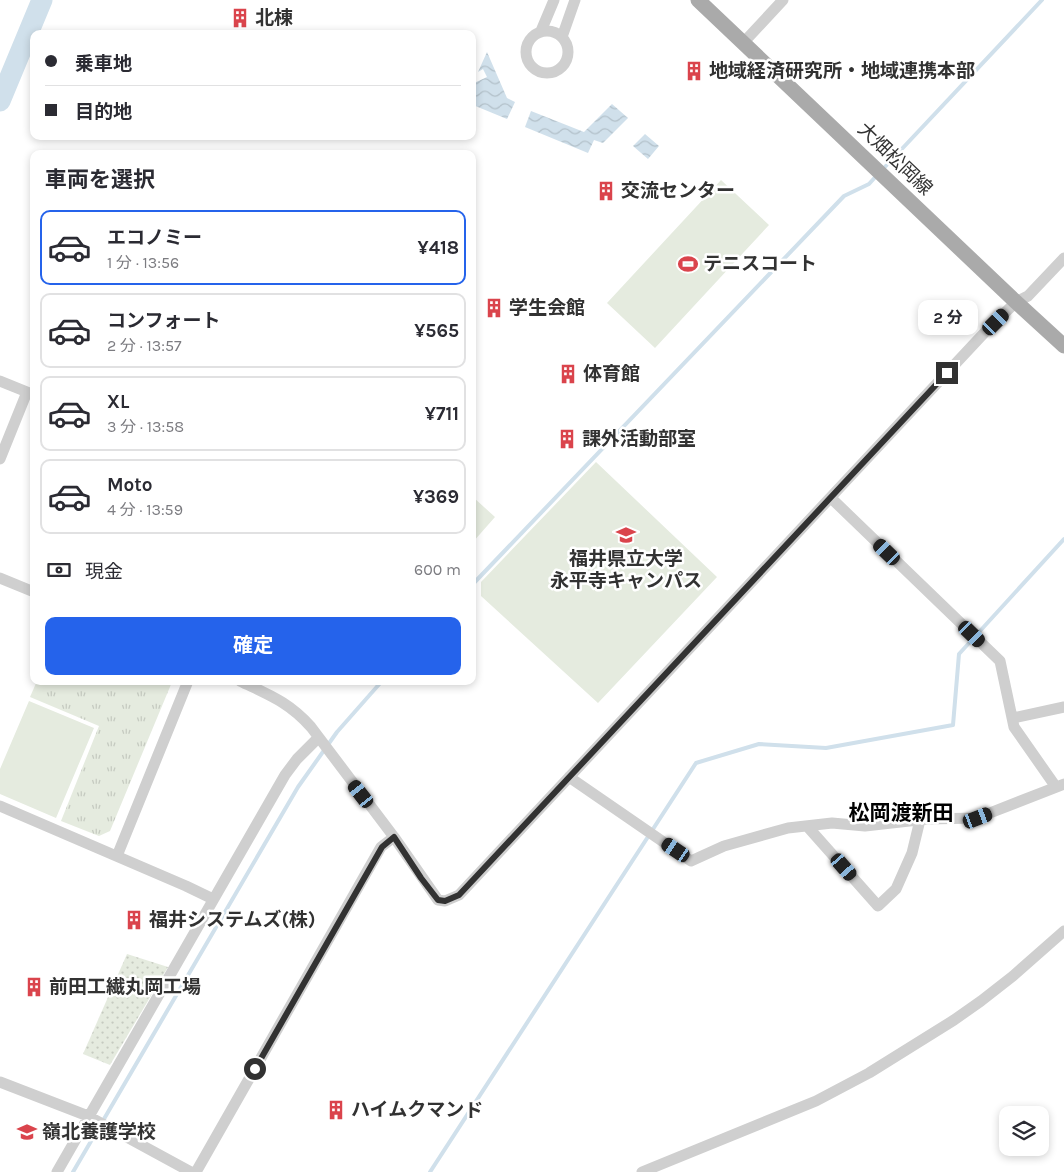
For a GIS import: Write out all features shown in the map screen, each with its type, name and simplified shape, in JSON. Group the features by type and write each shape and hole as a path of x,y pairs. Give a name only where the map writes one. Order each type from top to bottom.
{"main road":[{"name":"大畑松岡線","path":"698,0 1064,346"}],"street":[{"path":"541,31 554,0"},
{"path":"562,37 575,0"},
{"path":"744,42 783,0"},
{"path":"541,31 556,32 566,43 568,50 566,59 563,66 555,71 544,73 537,71 532,67 526,54 526,46 531,37 541,31"},
{"path":"248,685 280,700 298,713 394,837 438,900 445,901 459,895 986,332 1016,302 1028,296 1064,258"},
{"path":"0,381 30,394 0,459"},
{"path":"569,777 691,861 724,846 788,828 832,823 865,826 920,820 978,818 1060,786 1014,727 1000,661 831,498"},
{"path":"0,578 30,590"},
{"path":"117,856 186,685"},
{"path":"1013,718 1064,707"},
{"path":"57,1172 285,775 296,759 318,738"},
{"path":"0,806 213,899"},
{"path":"808,826 878,906 896,889 912,853 920,820"},
{"path":"196,1172 382,847 394,837"},
{"path":"642,1172 816,1101 869,1073 913,1047 974,1005 1013,976 1064,931"},
{"path":"0,1082 88,1116 191,1172"}],"green space":[{"name":"テニスコート","path":"721,180 769,225 655,348 607,303"},
{"path":"596,462 717,577 598,703 481,596 481,582"},
{"path":"476,500 495,517 476,539"},
{"path":"35,685 171,685 110,831 99,836 61,821 99,726 30,697"},
{"path":"29,701 94,728 56,818 0,794 0,769"},
{"path":"127,954 168,967 110,1065 83,1054"}],"water":[{"path":"487,52 507,98 515,102 507,119 476,106 476,82 487,77 483,69 478,72"},
{"path":"612,104 628,118 603,143 594,140 588,153 525,127 531,111 584,132"},
{"path":"645,134 659,146 648,159 633,146"}],"waterway":[{"path":"0,101 42,0"},
{"path":"883,169 1042,0"},
{"path":"476,581 844,196 869,184 878,174"},
{"path":"430,1172 696,763 759,744 826,748 953,725 959,654 1064,539"},
{"path":"73,1172 298,787 337,732 378,685"}],"place":[{"name":"北棟","path":"240,18"},
{"name":"地域経済研究所・地域連携本部","path":"694,71"},
{"name":"交流センター","path":"606,191"},
{"name":"テニスコート","path":"688,264"},
{"name":"学生会館","path":"494,308"},
{"name":"体育館","path":"568,374"},
{"name":"課外活動部室","path":"567,439"},
{"name":"福井県立大学 永平寺キャンパス","path":"626,535"},
{"name":"福井システムズ(株)","path":"134,920"},
{"name":"前田工繊丸岡工場","path":"34,987"},
{"name":"ハイムクマンド","path":"336,1110"},
{"name":"嶺北養護学校","path":"27,1132"}],"district":[{"name":"松岡渡新田","path":"901,813"}],"route":[{"path":"255,1069 382,847 394,837 438,900 445,901 459,895 947,373"}]}
